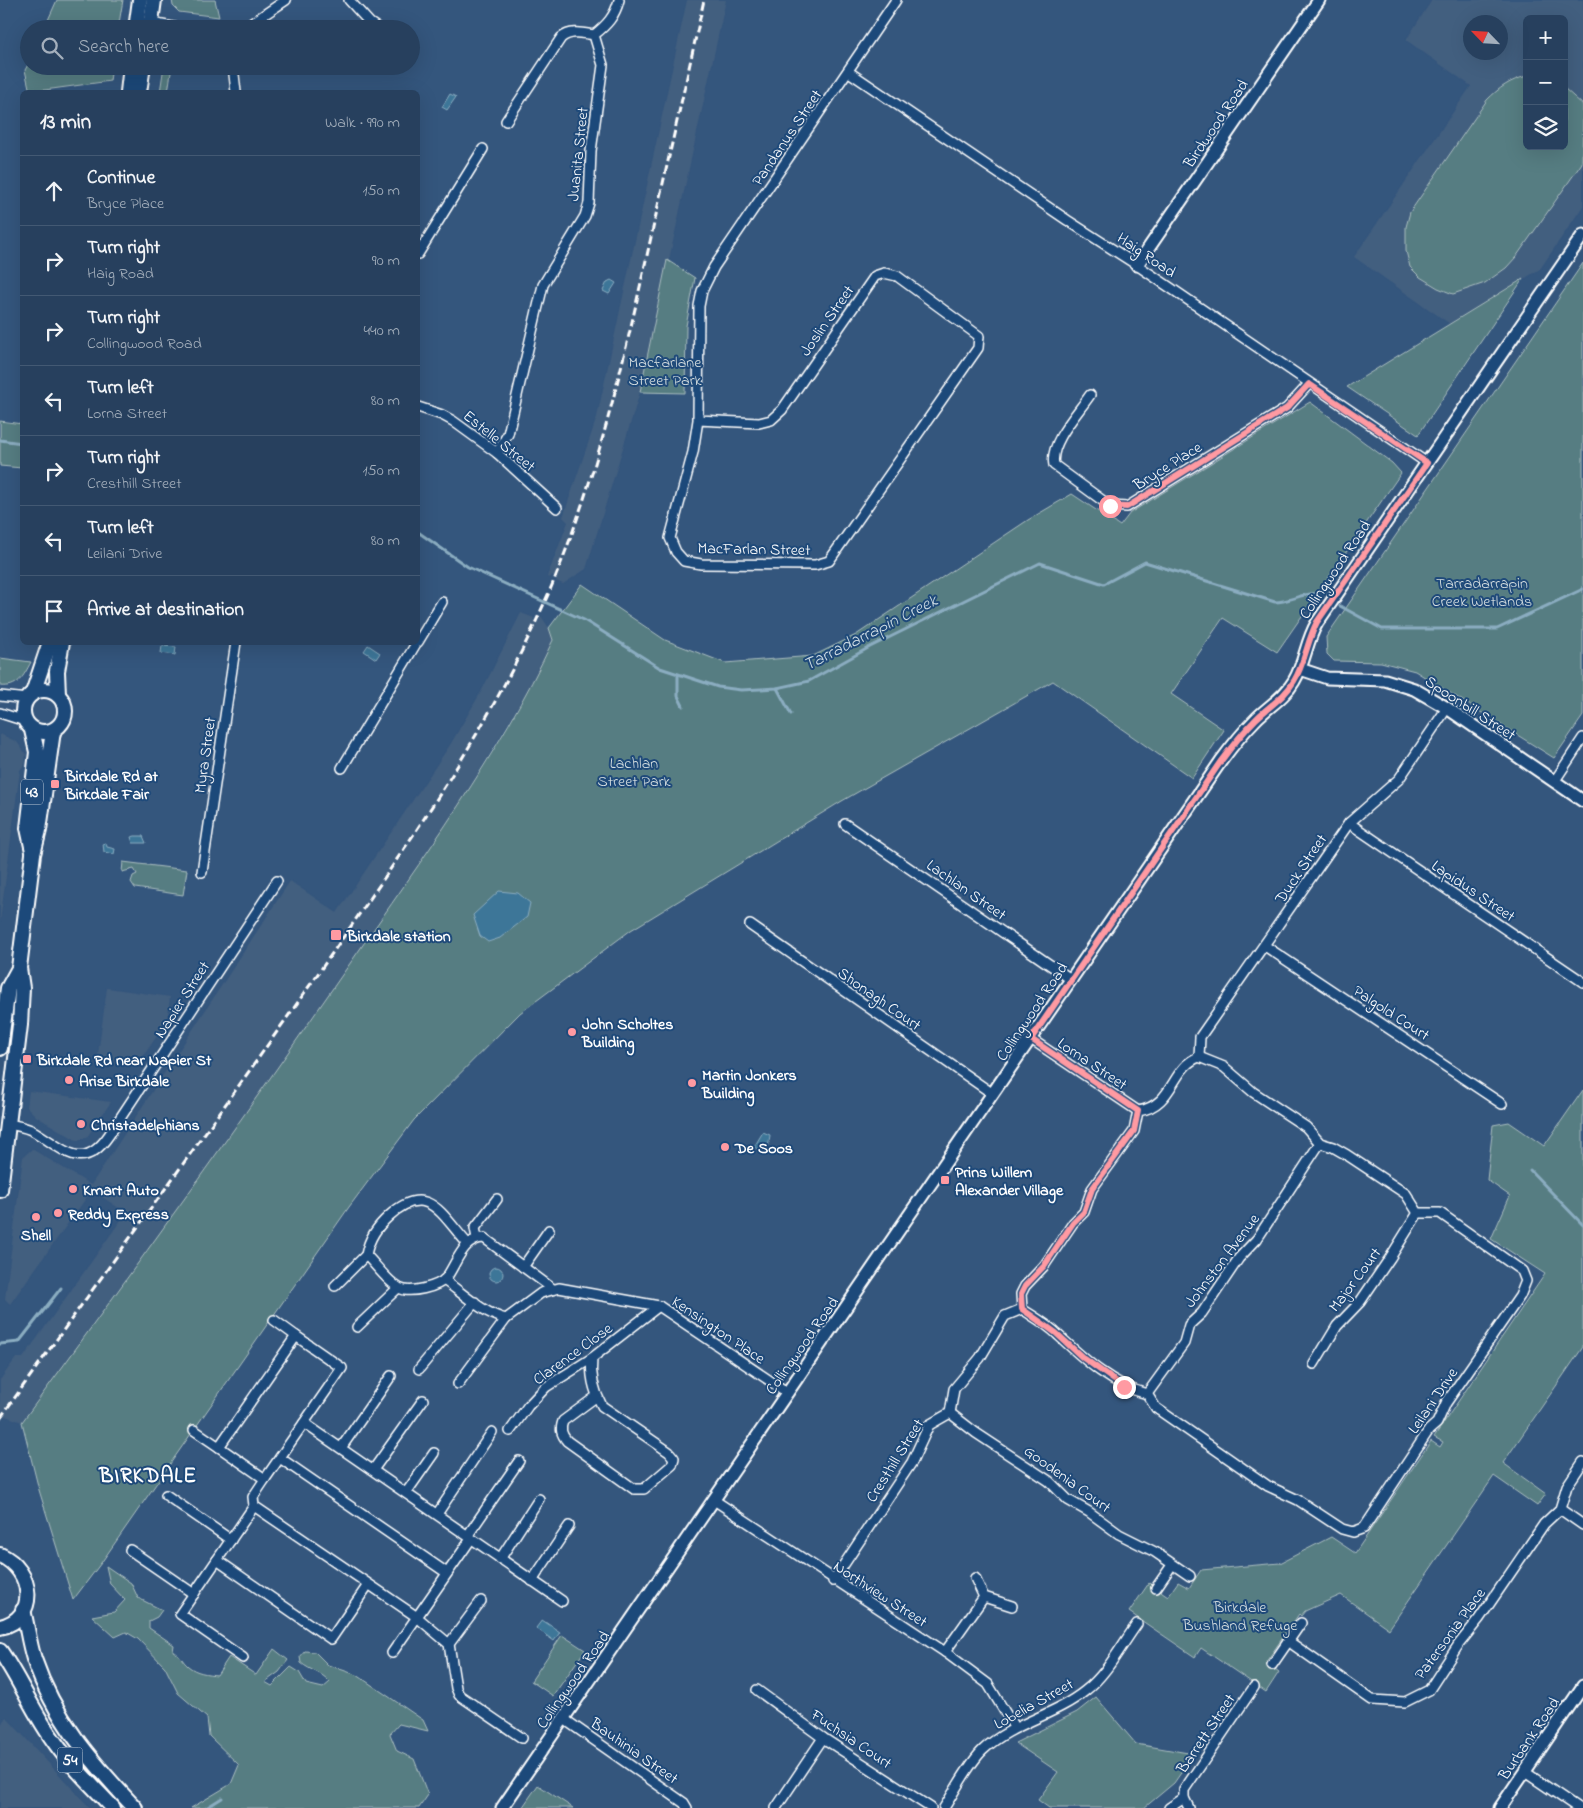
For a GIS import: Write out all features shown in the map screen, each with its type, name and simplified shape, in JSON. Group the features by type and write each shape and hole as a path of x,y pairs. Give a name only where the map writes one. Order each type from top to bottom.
{"main road":[{"path":"137,20 140,0"},
{"path":"151,20 154,0"},
{"path":"128,90 130,75"},
{"path":"139,90 142,75"},
{"name":"43","path":"33,854 28,828 37,752 22,710 30,696 49,645"},
{"name":"43","path":"0,1190 3,1123 20,1025 22,988 19,968 33,854 39,830 53,731 59,727 65,714 62,700 58,695 57,671 61,645"},
{"path":"30,696 46,690 58,695"},
{"path":"28,725 39,732 53,731"},
{"name":"43","path":"0,1048 8,988 19,968"},
{"path":"0,1555 15,1563 25,1577 28,1588 23,1610 15,1620 0,1627"},
{"name":"54","path":"23,1610 34,1658 53,1705 84,1753 135,1808"},
{"name":"54","path":"0,1651 14,1671 32,1708 55,1744 113,1808"}],"street":[{"path":"259,20 286,0"},
{"path":"349,0 367,20"},
{"path":"506,121 561,38 567,33 574,32 594,35 607,25 616,12 619,0"},
{"name":"Pandanus Street","path":"702,291 714,267 849,72 896,0"},
{"name":"Birdwood Road","path":"1137,265 1319,0"},
{"name":"Juanita Street","path":"497,453 508,434 543,285 585,216 590,203 591,151 603,66 594,35"},
{"name":"Haig Road","path":"849,72 1067,220 1137,265 1427,463"},
{"path":"234,75 236,90"},
{"path":"420,251 483,149"},
{"name":"Collingwood Road","path":"502,1808 1221,761 1248,727 1287,691 1300,669 1306,645 1317,622 1583,235"},
{"name":"Joslin Street","path":"698,420 759,423 771,420 782,410 875,276 884,274 897,276 979,336"},
{"name":"MacFarlan Street","path":"702,291 699,306 698,420 694,452 670,538 676,552 684,561 701,564 815,565 829,561 978,348 979,336"},
{"name":"Bryce Place","path":"1090,395 1056,444 1052,456 1054,465 1110,506 1127,507 1287,408 1309,384"},
{"name":"Estelle Street","path":"420,408 448,417 497,453 557,508"},
{"path":"420,635 442,602"},
{"name":"Myra Street","path":"202,872 236,645"},
{"path":"342,768 414,645"},
{"name":"Spoonbill Street","path":"1300,669 1327,678 1385,680 1414,689 1447,708 1583,801"},
{"path":"0,696 30,696"},
{"name":"Duck Street","path":"1199,1057 1200,1037 1349,823 1399,779 1447,708"},
{"path":"0,714 28,725"},
{"path":"1554,782 1583,738"},
{"name":"Lapidus Street","path":"1349,823 1583,982"},
{"name":"Lachlan Street","path":"845,824 1072,980"},
{"name":"Napier Street","path":"3,1123 28,1128 76,1156 86,1156 96,1150 109,1135 277,881"},
{"name":"Shonagh Court","path":"750,925 993,1094"},
{"name":"Palgold Court","path":"1265,946 1502,1104"},
{"name":"Lorna Street","path":"1031,1039 1138,1111"},
{"path":"1022,1309 1021,1294 1025,1286 1044,1266 1073,1223 1084,1212 1092,1189 1134,1131 1138,1111 1152,1109 1163,1098 1187,1064 1199,1057 1224,1067 1253,1092 1306,1127 1320,1144 1333,1147 1347,1155 1406,1194 1418,1213"},
{"name":"Johnston Avenue","path":"1147,1394 1184,1343 1189,1325 1202,1313 1239,1258 1257,1239 1320,1144"},
{"path":"335,1286 366,1255 368,1244 378,1226 399,1206 408,1201 417,1199 434,1207 467,1243"},
{"path":"477,1238 475,1228 497,1199"},
{"name":"Major Court","path":"1314,1364 1337,1326 1360,1302 1418,1213"},
{"name":"Leilani Drive","path":"1147,1394 1156,1408 1268,1486 1298,1500 1342,1529 1353,1532 1364,1528 1429,1430 1437,1423 1446,1403 1525,1288 1526,1281 1522,1271 1489,1246 1440,1213 1418,1213"},
{"path":"524,1267 549,1230"},
{"path":"366,1255 398,1288 410,1291 420,1290 444,1280 467,1243 477,1238 484,1238 553,1289"},
{"path":"444,1280 475,1302 499,1317 506,1319"},
{"path":"357,1327 398,1288"},
{"path":"458,1384 506,1319 541,1293 559,1288 659,1306"},
{"path":"419,1369 475,1302"},
{"name":"Kensington Place","path":"659,1306 788,1393"},
{"name":"Clarence Close","path":"510,1431 528,1406 546,1387 592,1358 659,1306"},
{"path":"1022,1309 1056,1333 1082,1357 1124,1387 1147,1394"},
{"path":"950,1412 954,1389 980,1358 1005,1316 1022,1309"},
{"path":"243,1658 180,1614 254,1506 253,1497 342,1368 274,1320"},
{"path":"219,1447 296,1336"},
{"path":"592,1358 591,1368 597,1396 602,1406 669,1452 674,1458 672,1465 644,1490 634,1488 566,1442 562,1436 560,1427 563,1421 597,1396"},
{"path":"340,1448 391,1376"},
{"path":"373,1470 423,1400"},
{"name":"Goodenia Court","path":"950,1412 976,1433 1049,1481 1068,1500 1090,1512 1119,1534 1155,1552 1190,1576"},
{"name":"Cresthill Street","path":"833,1581 912,1462 930,1425 950,1412"},
{"path":"304,1423 562,1601"},
{"path":"194,1430 265,1479"},
{"path":"437,1514 492,1432"},
{"path":"406,1493 434,1453"},
{"path":"280,1458 447,1573"},
{"path":"392,1653 447,1573 519,1462"},
{"path":"1583,1462 1567,1486 1560,1510 1583,1525"},
{"path":"166,1495 231,1540"},
{"path":"500,1559 539,1499"},
{"name":"Northview Street","path":"714,1500 833,1581 945,1652 988,1684 1014,1727"},
{"path":"254,1506 416,1618 449,1644 456,1688 459,1695 522,1738"},
{"name":"Patersonia Place","path":"1288,1641 1372,1700 1405,1702 1429,1690 1459,1644 1479,1619 1544,1524 1560,1510"},
{"path":"532,1580 568,1526"},
{"path":"130,1550 194,1594"},
{"path":"217,1560 331,1639 368,1585"},
{"path":"1156,1588 1172,1564"},
{"path":"975,1578 984,1598 1012,1606"},
{"path":"945,1652 984,1598"},
{"path":"449,1644 481,1601"},
{"path":"1272,1665 1300,1623"},
{"name":"Lobelia Street","path":"944,1808 982,1751 1014,1727 1057,1709 1086,1691 1106,1669 1137,1624"},
{"name":"Burbank Road","path":"1500,1808 1583,1686"},
{"name":"Barrett Street","path":"1184,1798 1184,1790 1254,1687"},
{"name":"Fuchsia Court","path":"757,1690 823,1738 931,1808"},
{"name":"Bauhinia Street","path":"564,1719 684,1803 687,1808"},
{"path":"776,1808 823,1738"},
{"path":"1525,1772 1578,1808"},
{"path":"1169,1808 1184,1798 1189,1808"}],"shaded area":[{"path":"687,0 726,0 640,392 586,569 563,584 556,581 557,578 552,575 550,578 547,577 568,522 563,517 597,417"},
{"path":"1432,0 1583,0 1583,206 1540,269 1450,324 1354,257 1471,86 1406,40"},
{"path":"450,94 456,97 447,110 442,107"},
{"path":"611,280 616,283 609,294 603,291 607,282"},
{"path":"521,613 539,622 541,616 549,628 553,640 537,675 458,807 231,1135 22,1422 0,1414 0,1380 16,1358 23,1358 126,1213 92,1190 10,1304 5,1299 23,1157 32,1149 91,1185 290,881 337,913 450,745 481,692"},
{"path":"368,645 380,653 376,659 364,651"},
{"path":"162,646 176,647 175,655 161,653"},
{"path":"0,734 17,742 26,754 25,764 20,770 0,922"},
{"path":"143,836 146,843 133,843 131,837"},
{"path":"106,843 107,847 115,849 114,854 104,852 103,844"},
{"path":"499,891 518,893 530,903 527,917 500,938 488,942 480,936 473,915"},
{"path":"107,988 170,997 167,1021 136,1067 97,1062"},
{"path":"29,1091 111,1102 87,1137 78,1141 37,1117 27,1107"},
{"path":"763,1132 770,1135 768,1149 763,1152 754,1147"},
{"path":"496,1267 501,1269 503,1274 501,1279 496,1281 491,1279 489,1274 491,1269"},
{"path":"542,1620 560,1632 554,1641 536,1628"},
{"path":"6,1717 90,1808 0,1808 0,1726"}],"green space":[{"path":"57,0 123,0 120,20 48,20"},
{"path":"172,0 215,0 219,17 179,12 173,6"},
{"path":"26,75 111,75 110,81 45,90 30,90"},
{"path":"163,75 171,75 168,90 160,90"},
{"path":"1523,77 1523,150 1568,150 1568,92 1583,105 1582,163 1516,257 1506,268 1485,283 1453,294 1438,288 1420,277 1410,267 1406,251 1406,227 1410,212 1487,100 1505,85"},
{"name":"Macfarlane Street Park","path":"667,260 695,278 686,326 685,393 640,392"},
{"name":"Tarradarrapin Creek Wetlands","path":"1583,263 1583,716 1554,758 1415,671 1381,662 1334,661 1327,654 1326,637"},
{"path":"1523,279 1418,435 1347,387"},
{"name":"Lachlan Street Park","path":"1310,402 1392,463 1401,473 1277,652 1223,618 1171,694 1224,730 1192,778 1053,681 842,801 631,930 520,1013 414,1120 349,1207 101,1563 73,1600 39,1490 22,1422 229,1136 459,805 532,683 553,640 549,628 582,584 665,640 725,663 813,656 856,635 1028,520 1072,494 1120,526 1130,513"},
{"path":"0,421 20,424 20,468 0,466"},
{"path":"0,658 31,662 16,683 0,686"},
{"path":"123,862 187,870 183,895 135,888 131,882 133,876 137,874 134,869 122,872"},
{"name":"Birkdale Bushland Refuge","path":"1583,1090 1583,1347 1503,1463 1546,1494 1537,1506 1494,1476 1389,1629 1341,1595 1305,1611 1301,1616 1299,1614 1266,1662 1279,1672 1266,1692 1201,1648 1195,1657 1129,1612 1149,1583 1168,1596 1178,1582 1189,1588 1201,1570 1280,1563 1331,1537 1355,1553 1431,1441 1440,1447 1443,1442 1434,1437 1545,1274 1491,1239 1510,1196 1487,1180 1493,1125 1509,1122 1544,1146"},
{"path":"106,1566 131,1583 138,1598 162,1610 157,1617 149,1621 149,1628 174,1645 173,1651 188,1666 195,1670 217,1675 229,1657 256,1675 274,1649 288,1660 279,1672 265,1682 272,1686 291,1667 299,1672 306,1684 323,1688 330,1682 301,1663 300,1657 305,1651 315,1652 328,1665 357,1675 423,1720 428,1731 399,1724 390,1734 397,1751 414,1759 428,1795 419,1808 191,1808 231,1784 239,1765 209,1736 207,1718 178,1693 165,1667 138,1639 126,1632 115,1637 92,1616 114,1612 125,1600 110,1584"},
{"path":"562,1635 585,1650 553,1696 531,1681"},
{"path":"1096,1697 1136,1744 1194,1754 1174,1783 1144,1808 1049,1808 1038,1800 1058,1772 1015,1743 1077,1712"},
{"path":"538,1785 573,1808 522,1808"}],"waterway":[{"name":"Tarradarrapin Creek","path":"0,440 20,443"},
{"name":"Tarradarrapin Creek","path":"420,533 468,567 584,620 660,668 718,687 741,690 777,688 809,681 870,647 1040,563 1104,584 1145,562 1275,602 1307,594 1318,594"},
{"name":"Tarradarrapin Creek","path":"1340,606 1382,629 1497,629 1583,589"},
{"path":"678,675 678,696 683,706"},
{"path":"777,688 791,714"},
{"path":"1530,1170 1583,1225"},
{"path":"0,1344 19,1342 61,1288"},
{"path":"206,1808 222,1798"}],"railway":[{"path":"0,1418 272,1039 411,838 475,737 531,633 555,578 584,500 618,381 704,0"}],"place":[{"name":"Birkdale Rd at Birkdale Fair","path":"55,784"},
{"name":"Birkdale station","path":"336,935"},
{"name":"John Scholtes Building","path":"572,1032"},
{"name":"Birkdale Rd near Napier St","path":"27,1059"},
{"name":"Arise Birkdale","path":"69,1080"},
{"name":"Martin Jonkers Building","path":"692,1083"},
{"name":"Christadelphians","path":"81,1124"},
{"name":"De Soos","path":"725,1147"},
{"name":"Prins Willem Alexander Village","path":"945,1180"},
{"name":"Kmart Auto","path":"73,1189"},
{"name":"Reddy Express","path":"58,1213"},
{"name":"Shell","path":"36,1217"}],"district":[{"name":"BIRKDALE","path":"148,1475"}],"route":[{"path":"1110,506 1127,507 1287,408 1309,384 1427,463 1317,622 1310,634 1295,680 1287,691 1240,736 1221,761 1031,1039 1138,1111 1134,1131 1088,1195 1087,1206 1084,1212 1073,1223 1044,1266 1025,1286 1021,1294 1022,1309 1056,1333 1082,1357 1124,1387"}]}
